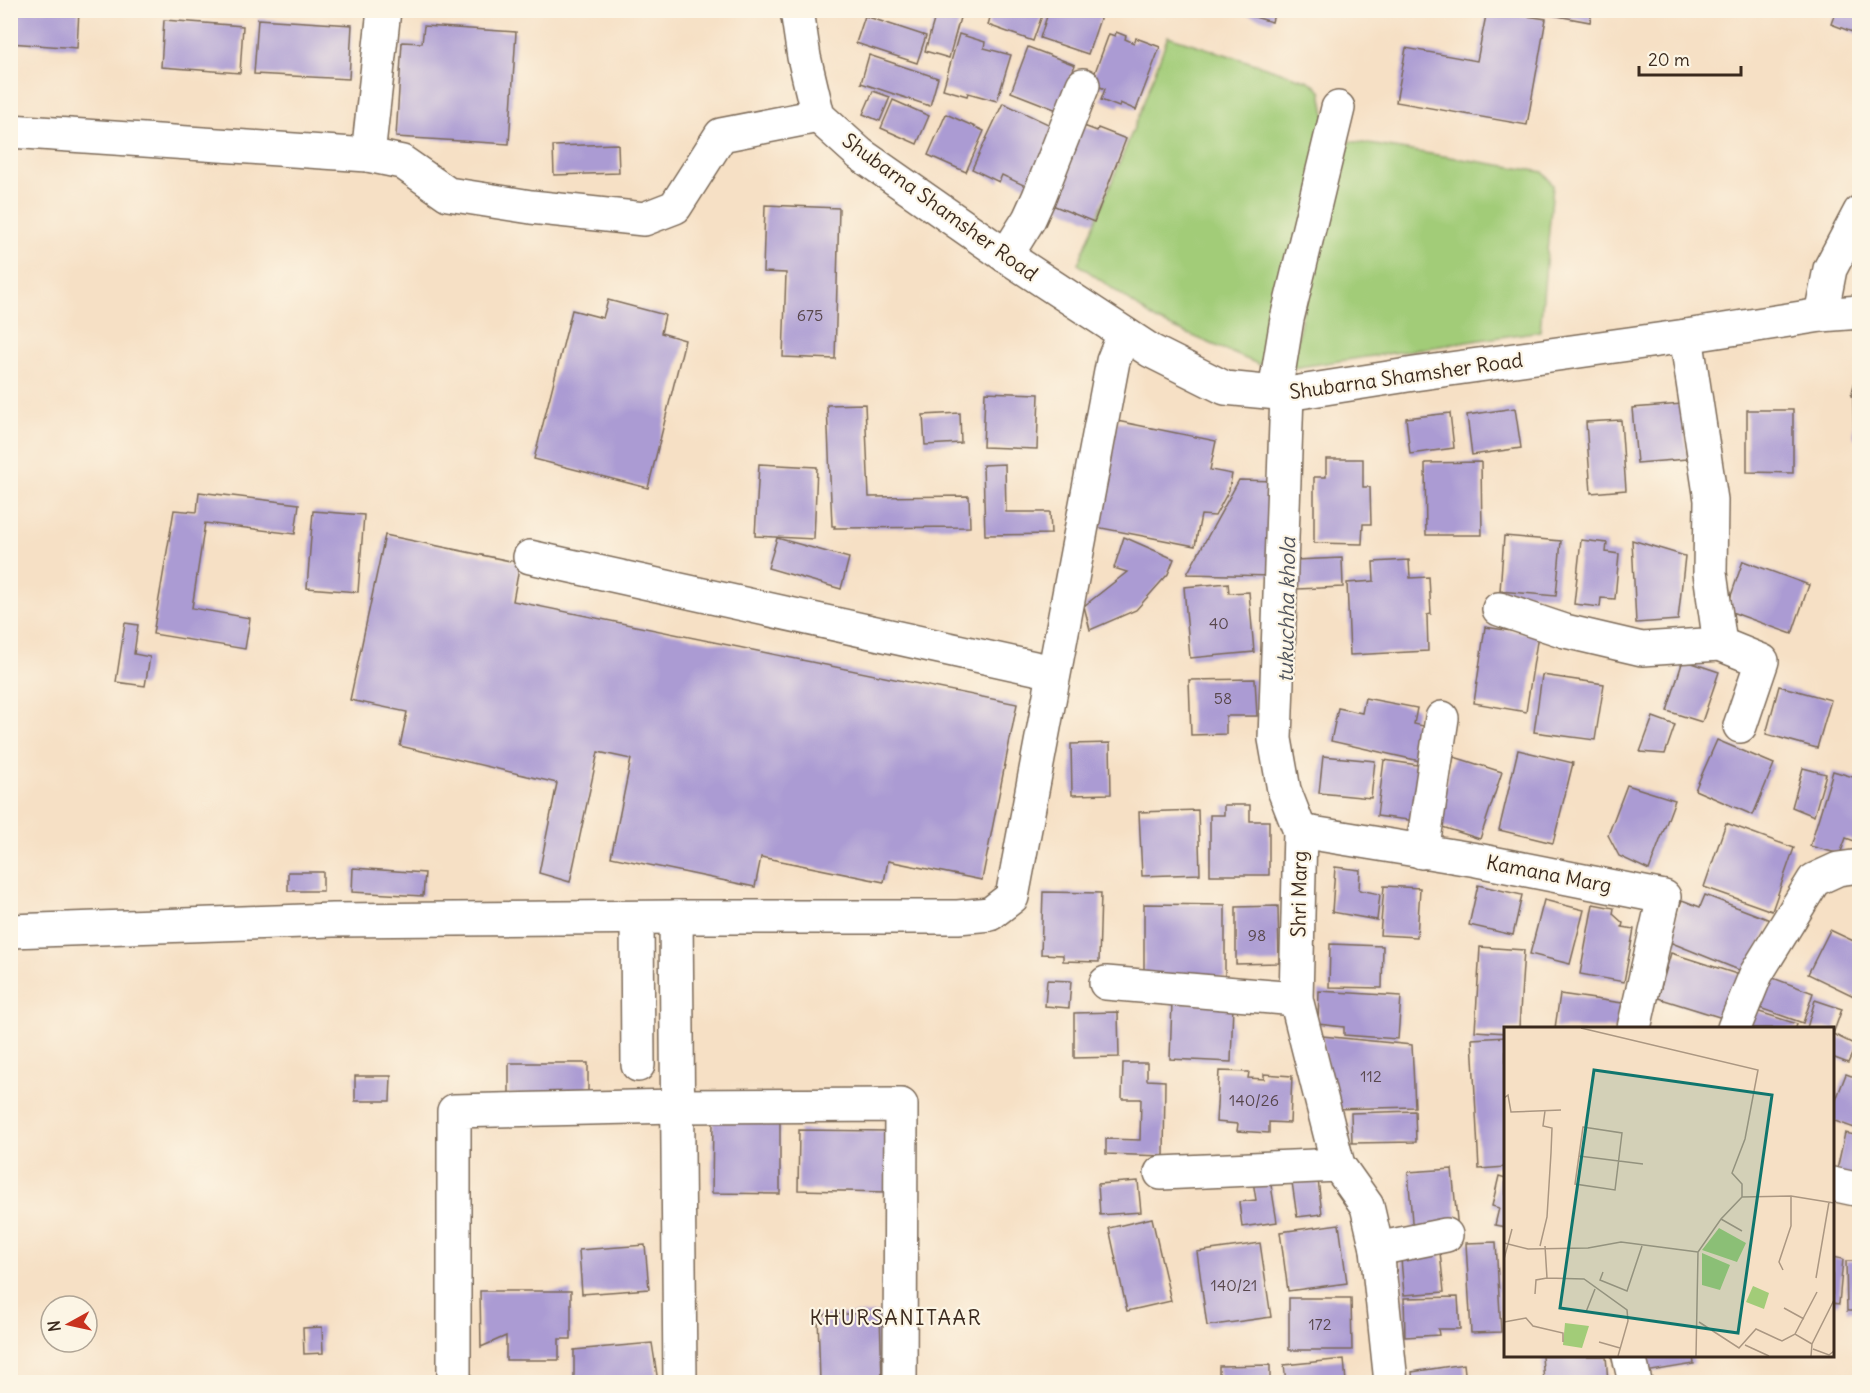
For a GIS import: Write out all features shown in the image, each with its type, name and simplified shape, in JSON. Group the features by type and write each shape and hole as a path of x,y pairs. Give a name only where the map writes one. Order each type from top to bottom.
{"street":[{"path":"368,156 384,10"},
{"path":"10,130 368,156 402,162 448,194 531,207 644,219 675,207 721,135 818,116 804,57 797,10"},
{"path":"1006,256 1029,219 1039,197 1083,85"},
{"name":"Shri Marg","path":"1338,108 1287,319 1281,393 1275,739 1284,790 1300,831 1296,999 1338,1165 1367,1206 1377,1249 1391,1383"},
{"name":"Shubarna Shamsher Road","path":"818,116 860,154 1006,256 1151,351 1225,388 1281,393 1821,315 1860,312"},
{"path":"1821,315 1830,268 1860,212"},
{"path":"10,931 333,920 676,916 958,917 990,914 1012,897 1113,361 1124,334"},
{"path":"1686,336 1711,500 1710,573 1720,644"},
{"path":"530,557 1053,672"},
{"path":"1499,609 1565,631 1642,649 1720,644 1762,661 1740,726"},
{"path":"1422,852 1442,718"},
{"name":"Kamana Marg","path":"1300,831 1477,860 1664,897 1634,1027"},
{"path":"1735,1027 1756,974 1814,880 1838,869 1860,866"},
{"path":"676,916 680,1383"},
{"path":"637,918 638,1065"},
{"path":"1106,983 1296,999"},
{"path":"454,1383 453,1111 677,1106 901,1105 900,1383"},
{"path":"1161,1173 1338,1165"},
{"path":"1834,1184 1860,1190"},
{"path":"1377,1249 1446,1235"},
{"path":"1629,1357 1635,1383"}],"green space":[{"path":"1168,36 1309,81 1321,91 1327,126 1269,365 1260,365 1158,321 1078,264 1140,113"},
{"path":"1350,141 1543,172 1553,185 1540,331 1292,368 1313,257"}],"building":[{"path":"10,10 79,10 77,48 10,43"},
{"path":"937,10 948,10 961,14 949,58 925,51"},
{"path":"992,10 1044,10 1033,41 988,25"},
{"path":"1049,10 1103,10 1088,54 1040,38"},
{"path":"1231,10 1275,10 1272,22"},
{"path":"1487,10 1546,19 1527,125 1396,102 1406,48 1477,61"},
{"path":"1525,10 1592,10 1590,22"},
{"path":"1836,10 1860,10 1860,35 1831,24"},
{"path":"865,16 926,36 917,63 856,43"},
{"path":"258,19 352,25 349,79 254,74"},
{"path":"164,20 243,26 240,73 161,67"},
{"path":"424,26 516,32 509,144 396,137 402,42 422,43"},
{"path":"1116,32 1126,36 1125,39 1134,43 1136,38 1160,47 1136,110 1120,103 1119,107 1101,100 1105,89 1091,83 1109,34 1115,36"},
{"path":"959,34 985,42 984,48 1011,55 997,101 943,89"},
{"path":"1028,47 1075,65 1057,110 1011,92"},
{"path":"869,55 938,78 930,106 861,83"},
{"path":"873,91 890,97 880,121 863,114"},
{"path":"893,100 929,116 917,144 881,128"},
{"path":"1003,103 1061,130 1034,190 1002,175 999,182 972,169"},
{"path":"946,114 984,131 966,172 928,155"},
{"path":"1076,123 1097,131 1098,128 1126,139 1094,222 1045,202"},
{"path":"618,144 619,173 554,175 553,146"},
{"path":"765,205 839,208 835,359 783,357 786,273 763,272"},
{"path":"608,300 665,315 661,333 685,340 648,488 534,459 572,310 603,318"},
{"path":"1860,366 1860,398 1851,396"},
{"path":"985,392 1039,394 1037,449 983,447"},
{"path":"1853,399 1860,400 1860,439 1854,438"},
{"path":"865,404 869,497 969,496 970,527 834,528 835,526 832,526 827,405"},
{"path":"1682,404 1687,459 1637,463 1632,408"},
{"path":"1515,408 1521,448 1472,455 1467,415"},
{"path":"1747,410 1793,410 1793,473 1747,472"},
{"path":"960,413 961,443 925,445 923,415"},
{"path":"1450,413 1454,448 1410,454 1406,418"},
{"path":"1621,420 1626,490 1591,493 1586,422"},
{"path":"1117,421 1216,441 1210,470 1232,474 1229,490 1215,516 1201,515 1195,546 1096,527"},
{"path":"1326,459 1363,459 1363,487 1370,487 1371,524 1363,524 1362,544 1314,543 1314,477 1326,477"},
{"path":"1481,462 1482,535 1426,535 1425,463"},
{"path":"759,464 817,467 814,539 755,536"},
{"path":"1005,464 1006,512 1050,512 1051,534 985,535 983,465"},
{"path":"1239,480 1275,481 1272,576 1187,574"},
{"path":"199,492 299,504 295,534 205,523 192,608 250,618 245,649 153,634 174,510 197,512"},
{"path":"313,511 364,515 358,592 307,588"},
{"path":"385,535 520,563 513,601 1017,704 982,880 888,861 884,882 761,857 755,887 611,857 631,759 598,752 570,882 539,873 557,783 400,746 407,712 350,700"},
{"path":"1504,536 1561,541 1556,596 1500,591"},
{"path":"1124,537 1174,559 1168,574 1136,610 1090,630 1084,606 1127,572 1114,568"},
{"path":"777,538 849,558 841,589 768,568"},
{"path":"1581,540 1607,543 1606,552 1619,554 1615,599 1601,598 1600,607 1574,604"},
{"path":"1632,540 1685,556 1678,620 1636,623"},
{"path":"1342,558 1343,587 1297,589 1295,560"},
{"path":"1409,560 1410,578 1429,577 1431,614 1427,615 1428,651 1350,655 1347,583 1374,581 1373,562"},
{"path":"1743,561 1809,585 1792,634 1726,610"},
{"path":"1228,583 1229,593 1249,592 1254,652 1190,658 1184,587"},
{"path":"125,623 138,625 134,654 150,657 145,686 116,682"},
{"path":"1485,627 1538,635 1526,712 1474,703"},
{"path":"1683,660 1719,672 1702,722 1667,711"},
{"path":"1542,675 1604,684 1595,740 1534,732"},
{"path":"1255,679 1257,716 1226,716 1226,734 1191,735 1189,680"},
{"path":"1779,686 1831,700 1817,748 1766,734"},
{"path":"1365,698 1417,708 1414,724 1428,727 1420,761 1331,741 1338,708 1362,713"},
{"path":"1653,717 1675,725 1665,754 1640,752"},
{"path":"1717,740 1774,764 1753,815 1695,790"},
{"path":"1110,743 1111,794 1072,795 1071,744"},
{"path":"1518,750 1573,763 1553,843 1499,830"},
{"path":"1323,756 1375,761 1371,798 1319,793"},
{"path":"1454,757 1502,772 1480,839 1433,824"},
{"path":"1384,760 1424,766 1416,821 1377,816"},
{"path":"1803,768 1826,774 1814,816 1792,807"},
{"path":"1833,771 1860,779 1860,843 1846,838 1840,854 1810,846"},
{"path":"1627,785 1675,800 1649,870 1619,856 1608,835"},
{"path":"1224,805 1250,805 1250,821 1269,821 1269,875 1210,875 1210,815 1224,815"},
{"path":"1198,810 1200,874 1142,876 1139,812"},
{"path":"1726,823 1794,848 1772,911 1704,887"},
{"path":"1335,867 1360,870 1359,890 1380,894 1377,920 1332,912"},
{"path":"353,868 425,873 423,896 352,892"},
{"path":"288,872 323,872 323,891 288,891"},
{"path":"1478,885 1522,895 1513,935 1469,925"},
{"path":"1384,886 1420,888 1417,937 1380,935"},
{"path":"1043,892 1101,893 1099,962 1063,961 1063,955 1041,954"},
{"path":"1705,895 1770,920 1749,974 1667,941 1682,900 1700,907"},
{"path":"1544,900 1584,910 1570,964 1530,954"},
{"path":"1144,904 1225,905 1225,977 1144,977"},
{"path":"1593,904 1614,908 1613,914 1623,923 1622,927 1634,929 1624,982 1580,974"},
{"path":"1278,906 1279,963 1236,964 1236,907"},
{"path":"1830,930 1860,944 1860,999 1808,974"},
{"path":"1330,944 1383,946 1382,988 1329,987"},
{"path":"1480,947 1524,950 1519,1027 1504,1027 1504,1033 1475,1031"},
{"path":"1671,953 1743,976 1729,1020 1658,998"},
{"path":"1765,975 1813,993 1803,1023 1754,1006"},
{"path":"1047,980 1071,981 1069,1008 1045,1006"},
{"path":"1319,991 1401,996 1398,1039 1344,1035 1344,1027 1318,1024"},
{"path":"1560,994 1622,1003 1619,1027 1555,1027"},
{"path":"1815,1000 1842,1009 1834,1031 1834,1027 1807,1027"},
{"path":"1172,1002 1233,1004 1231,1062 1170,1059"},
{"path":"1753,1010 1797,1024 1796,1027 1747,1027"},
{"path":"1118,1012 1119,1057 1074,1058 1074,1013"},
{"path":"1834,1034 1856,1045 1848,1063 1834,1058"},
{"path":"1322,1036 1412,1045 1415,1107 1332,1109"},
{"path":"1504,1037 1504,1167 1479,1169 1472,1039"},
{"path":"509,1063 588,1063 588,1094 509,1094"},
{"path":"1123,1063 1147,1063 1147,1080 1165,1081 1164,1156 1106,1154 1106,1139 1140,1140 1141,1099 1122,1099"},
{"path":"1219,1071 1249,1072 1248,1078 1264,1079 1264,1074 1292,1076 1290,1123 1269,1122 1269,1133 1237,1131 1238,1124 1216,1122"},
{"path":"1846,1074 1860,1079 1860,1130 1834,1121 1834,1105"},
{"path":"355,1076 391,1076 390,1101 355,1101"},
{"path":"1415,1111 1416,1142 1352,1143 1351,1113"},
{"path":"713,1118 780,1119 780,1194 712,1193"},
{"path":"799,1130 888,1131 887,1192 798,1190"},
{"path":"1845,1133 1860,1136 1860,1184 1835,1179"},
{"path":"1452,1169 1458,1230 1413,1234 1408,1172"},
{"path":"1499,1176 1504,1177 1504,1227 1495,1225 1499,1208 1492,1206"},
{"path":"1270,1179 1277,1222 1242,1227 1239,1202 1256,1200 1253,1181"},
{"path":"1318,1179 1322,1214 1297,1217 1292,1182"},
{"path":"1138,1181 1141,1212 1100,1215 1098,1184"},
{"path":"1152,1218 1171,1301 1127,1311 1109,1228"},
{"path":"1339,1224 1347,1283 1288,1291 1280,1232"},
{"path":"1439,1242 1444,1292 1404,1295 1400,1246"},
{"path":"1496,1242 1501,1332 1471,1333 1466,1243"},
{"path":"1260,1243 1271,1317 1207,1326 1197,1252"},
{"path":"645,1245 649,1289 582,1294 579,1250"},
{"path":"1834,1257 1843,1259 1839,1304 1834,1303"},
{"path":"1846,1261 1860,1261 1860,1311 1847,1311"},
{"path":"480,1291 571,1291 571,1339 559,1339 559,1360 506,1360 506,1336 481,1347"},
{"path":"1458,1297 1460,1329 1438,1329 1439,1335 1405,1337 1404,1298"},
{"path":"1289,1298 1351,1298 1352,1350 1289,1350"},
{"path":"880,1313 882,1382 820,1382 818,1315"},
{"path":"322,1327 323,1353 304,1354 303,1328"},
{"path":"652,1343 658,1382 574,1382 574,1350"},
{"path":"1542,1357 1606,1357 1608,1382 1544,1382"},
{"path":"1643,1357 1693,1357 1694,1364 1646,1372"},
{"path":"1344,1359 1346,1382 1286,1382 1284,1365"},
{"path":"1464,1364 1466,1382 1413,1382 1412,1372"},
{"path":"1270,1365 1270,1382 1219,1382 1219,1366"}],"district":[{"name":"KHURSANITAAR","path":"896,1318"}],"water label":[{"name":"tukuchha khola","path":"1287,610"}]}
